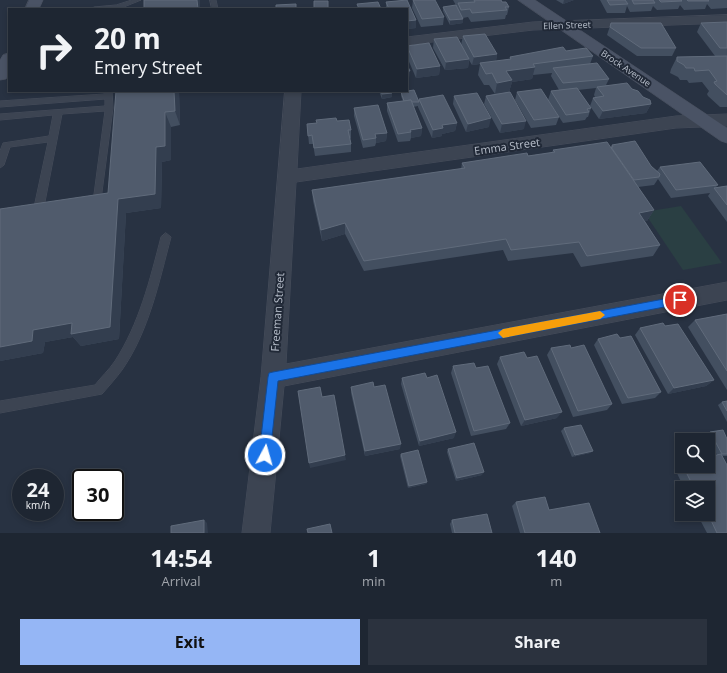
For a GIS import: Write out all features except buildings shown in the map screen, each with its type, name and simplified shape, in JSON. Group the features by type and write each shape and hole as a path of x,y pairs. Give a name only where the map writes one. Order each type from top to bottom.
{"main road":[{"name":"Brock Avenue","path":"525,0 727,137"},
{"path":"0,75 8,60"}],"street":[{"name":"Ellen Street","path":"408,41 533,26 727,19"},
{"name":"Freeman Street","path":"256,533 273,377 293,92"},
{"name":"Emma Street","path":"287,177 663,124 727,120"},
{"path":"273,377 727,291"}],"lane":[{"path":"116,8 138,0"},
{"path":"59,100 61,92"},
{"path":"0,104 59,100 108,93 109,108 97,205 82,206"},
{"path":"0,117 109,108"},
{"path":"38,212 58,112"},
{"path":"0,165 6,145 54,138"},
{"path":"0,408 98,390 118,366 134,340 152,292 166,237"}],"green space":[{"path":"681,206 722,263 683,270 644,212"}],"slow traffic":[{"path":"503,333 600,315"}],"route":[{"path":"265,455 273,377 680,300"}]}
